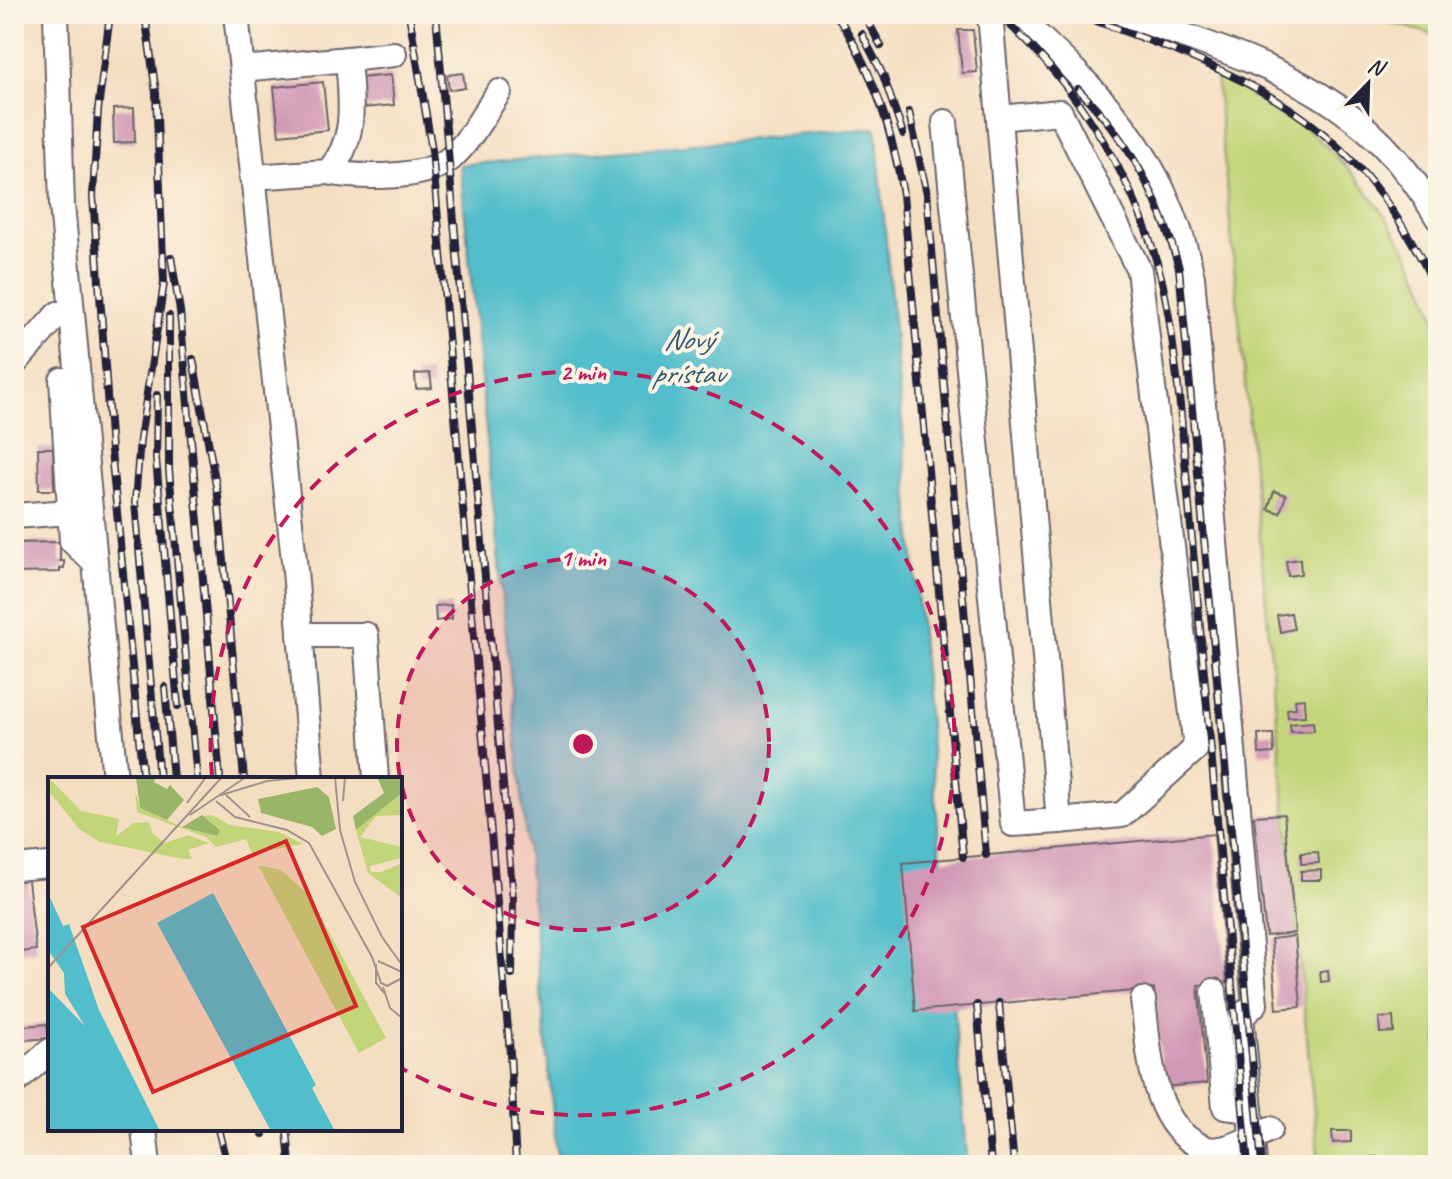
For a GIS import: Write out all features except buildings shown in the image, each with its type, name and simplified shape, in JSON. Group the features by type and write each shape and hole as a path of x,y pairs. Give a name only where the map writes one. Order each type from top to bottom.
{"street":[{"path":"56,14 62,205 115,777"},
{"path":"236,14 312,777"},
{"path":"990,14 1059,821"},
{"path":"1014,14 1088,82 1142,147 1183,235 1189,263 1255,1004 1241,1017 1250,1110 1261,1133 1254,1165"},
{"path":"1124,14 1277,70 1326,97 1384,146 1407,171 1438,218"},
{"path":"242,69 394,54"},
{"path":"328,172 340,159 352,121 348,59"},
{"path":"252,177 328,172 359,178 433,168 450,159 499,92"},
{"path":"945,122 1013,824 1122,815 1196,748 1139,270 1060,112 1000,118"},
{"path":"62,205 55,261 72,541 95,563"},
{"path":"14,364 58,314"},
{"path":"14,516 70,512"},
{"path":"300,635 366,635 376,777"},
{"path":"14,868 48,865"},
{"path":"1214,991 1225,1107 1250,1110"},
{"path":"1143,1000 1153,1082 1180,1130 1206,1149 1221,1148 1261,1133"},
{"path":"14,1083 48,1053"},
{"path":"144,1131 148,1165"}],"green space":[{"path":"1360,14 1438,14 1438,36"},
{"path":"1216,75 1281,110 1333,153 1356,179 1378,206 1415,267 1438,329 1438,1165 1319,1165"}],"water":[{"name":"Nový prístav","path":"876,128 968,1165 558,1165 460,165"}],"railway":[{"path":"110,14 98,110 93,196 111,451 143,777"},
{"path":"145,14 156,93 164,283 140,439 135,502 159,777"},
{"path":"409,14 432,150 510,1053 516,1165"},
{"path":"436,14 513,899 512,975"},
{"path":"836,14 871,78 893,146 903,194 963,857"},
{"path":"864,14 881,46"},
{"path":"998,14 1052,70 1099,134 1135,203 1161,277 1180,405 1248,1165"},
{"path":"1077,14 1195,59 1246,83 1292,110 1333,142 1371,182 1406,232 1438,292"},
{"path":"862,34 883,75 903,134"},
{"path":"1078,89 1113,129 1141,172 1163,218 1179,268 1262,1165"},
{"path":"909,112 927,194 986,855"},
{"path":"171,257 180,311 220,777"},
{"path":"169,316 169,470 197,777"},
{"path":"193,359 218,496 244,777"},
{"path":"157,395 156,459 178,706"},
{"path":"165,687 173,777"},
{"path":"999,1003 1014,1165"},
{"path":"977,1005 991,1165"},
{"path":"218,1131 227,1165"},
{"path":"287,1131 290,1165"}]}
